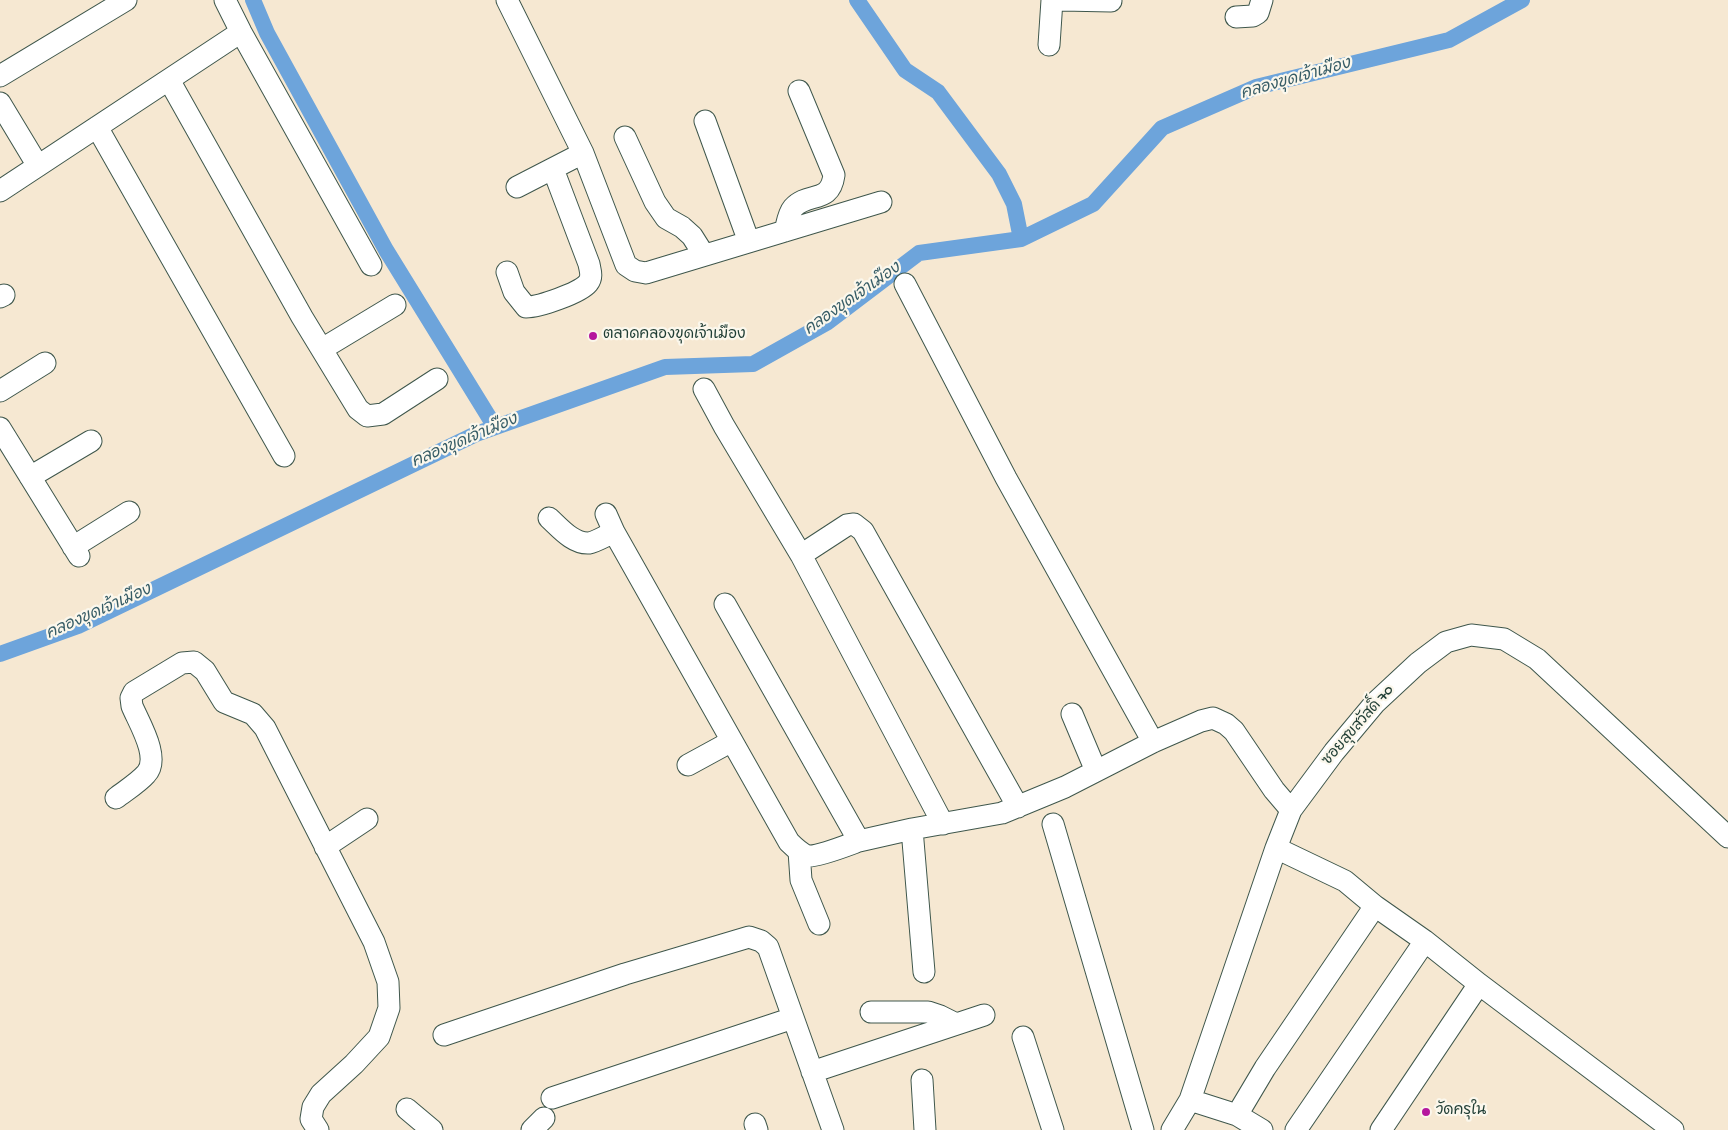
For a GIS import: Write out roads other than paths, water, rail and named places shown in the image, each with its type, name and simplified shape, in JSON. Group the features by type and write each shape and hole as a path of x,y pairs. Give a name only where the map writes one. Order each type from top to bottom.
{"street":[{"path":"0,76 126,0"},
{"path":"224,0 371,265"},
{"path":"507,0 583,153 626,265 635,271 646,272 881,202"},
{"path":"1049,46 1052,0"},
{"path":"1062,0 1111,5"},
{"path":"1236,17 1253,16 1258,13 1262,0"},
{"path":"0,191 241,32"},
{"path":"169,80 358,409 367,416 383,414 437,379"},
{"path":"785,231 791,210 797,205 827,193 832,185 834,175 799,91"},
{"path":"0,103 38,166"},
{"path":"705,121 749,242"},
{"path":"97,127 284,456"},
{"path":"625,137 655,202 666,218 682,226 692,236 704,255"},
{"path":"518,187 583,153"},
{"path":"507,272 514,292 526,307 533,307 566,295 589,282 591,275 589,264 553,169"},
{"path":"905,284 1006,478 1153,742"},
{"path":"322,349 395,305"},
{"path":"0,391 45,363"},
{"path":"704,389 801,555 942,824"},
{"path":"0,428 76,551 130,512"},
{"path":"30,478 91,442"},
{"path":"549,518 568,536 589,543 610,523 789,842 798,851 808,856 859,841 912,829 1002,813 1065,787 1153,742 1200,721 1213,718 1226,724 1234,731 1274,790 1292,810"},
{"path":"801,555 847,525 854,524 863,531 1018,807"},
{"path":"725,604 859,841"},
{"name":"ซอยสุขสวัสดิ์ 70","path":"1172,1130 1190,1100 1276,848 1292,810 1334,752 1375,703 1418,663 1446,642 1472,635 1504,639 1537,659 1728,836"},
{"path":"116,798 147,773 151,763 152,753 132,706 131,698 134,692 182,664 194,662 205,671 224,702 252,714 266,728 374,942 388,982 390,1008 379,1037 354,1064 321,1094 313,1107 311,1119 318,1130"},
{"path":"1072,714 1096,771"},
{"path":"688,765 732,741"},
{"path":"325,847 367,819"},
{"path":"1053,824 1143,1130"},
{"path":"912,829 924,972"},
{"path":"1276,848 1345,881 1375,906 1425,941 1673,1130"},
{"path":"798,851 802,880 819,924"},
{"path":"1237,1115 1265,1068 1375,906"},
{"path":"444,1035 625,974 749,937 760,941 768,947 833,1130"},
{"path":"1296,1130 1425,941"},
{"path":"1381,1130 1479,984"},
{"path":"871,1012 928,1012 956,1024"},
{"path":"812,1072 984,1015"},
{"path":"552,1098 793,1018"},
{"path":"1024,1037 1054,1130"},
{"path":"922,1080 925,1130"},
{"path":"1190,1100 1237,1115 1262,1130"},
{"path":"407,1109 432,1130"}],"waterway":[{"path":"253,0 267,33 386,250 495,427"},
{"path":"857,0 905,70 938,92 999,174 1014,204 1021,239"},
{"name":"คลองขุดเจ้าเมือง","path":"0,654 78,626 476,434 665,367 753,364 828,322 919,253 1021,239 1093,204 1162,128 1256,87 1449,40 1522,0"}],"place":[{"name":"ตลาดคลองขุดเจ้าเมือง","path":"593,336"},
{"name":"วัดครุใน","path":"1426,1112"}]}
